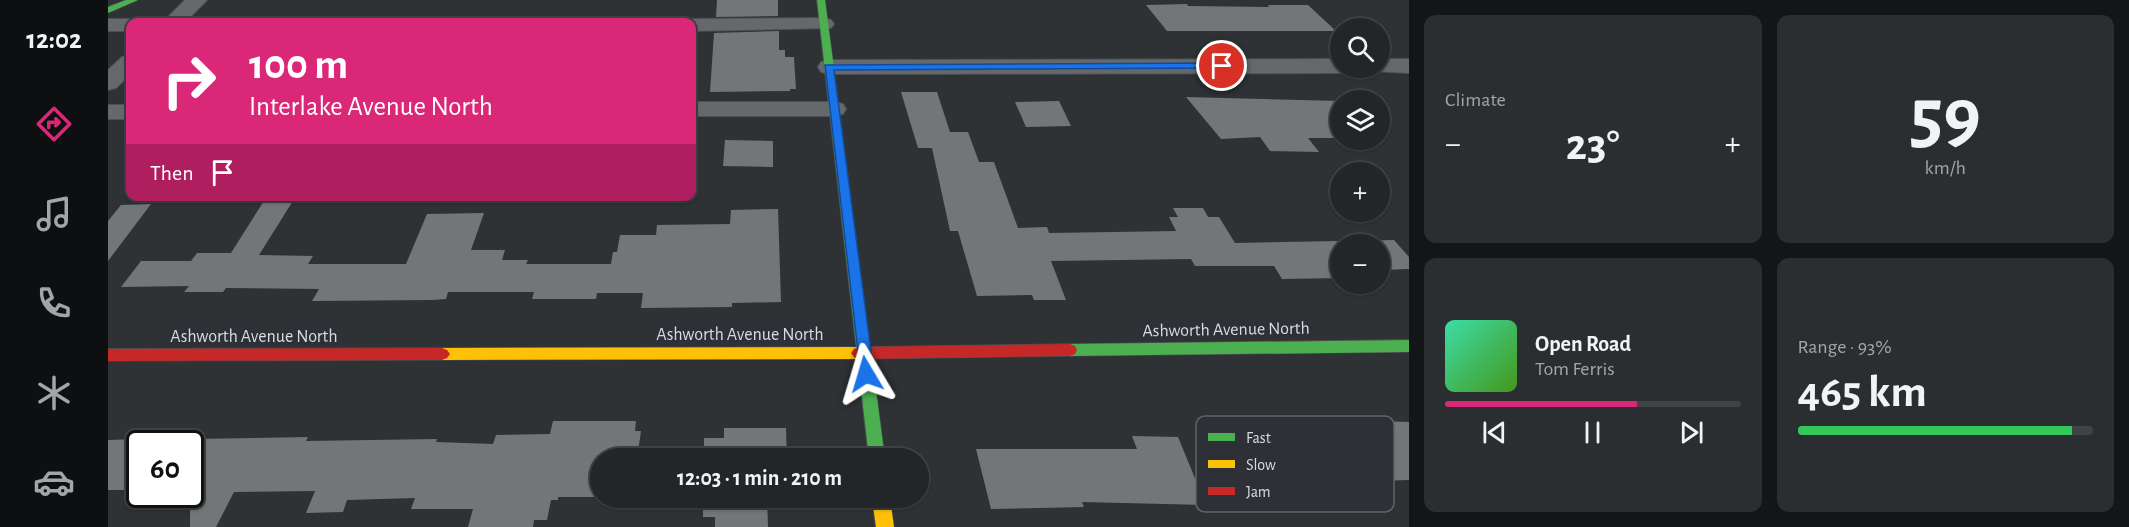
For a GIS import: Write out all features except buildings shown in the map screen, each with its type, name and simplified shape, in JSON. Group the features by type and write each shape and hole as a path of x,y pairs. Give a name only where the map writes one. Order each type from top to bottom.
{"street":[{"path":"108,10 134,0"},
{"path":"177,18 197,0"},
{"path":"821,0 876,448"},
{"path":"696,25 824,24"},
{"path":"108,25 126,25"},
{"path":"108,83 126,66"},
{"path":"829,67 1330,66"},
{"path":"1390,66 1409,66"},
{"path":"696,109 834,109"},
{"path":"108,112 126,112"},
{"name":"Ashworth Avenue North","path":"108,355 864,352 1409,346"},
{"path":"882,508 885,527"}],"traffic: fast":[{"path":"108,10 134,0"},
{"path":"821,0 876,448"},
{"path":"1070,350 1409,346"}],"traffic: slow":[{"path":"442,354 859,353"},
{"path":"882,508 885,527"}],"traffic: jam":[{"path":"859,353 1070,350"},
{"path":"108,355 442,354"}],"route":[{"path":"866,374 829,67 1222,66"}]}
